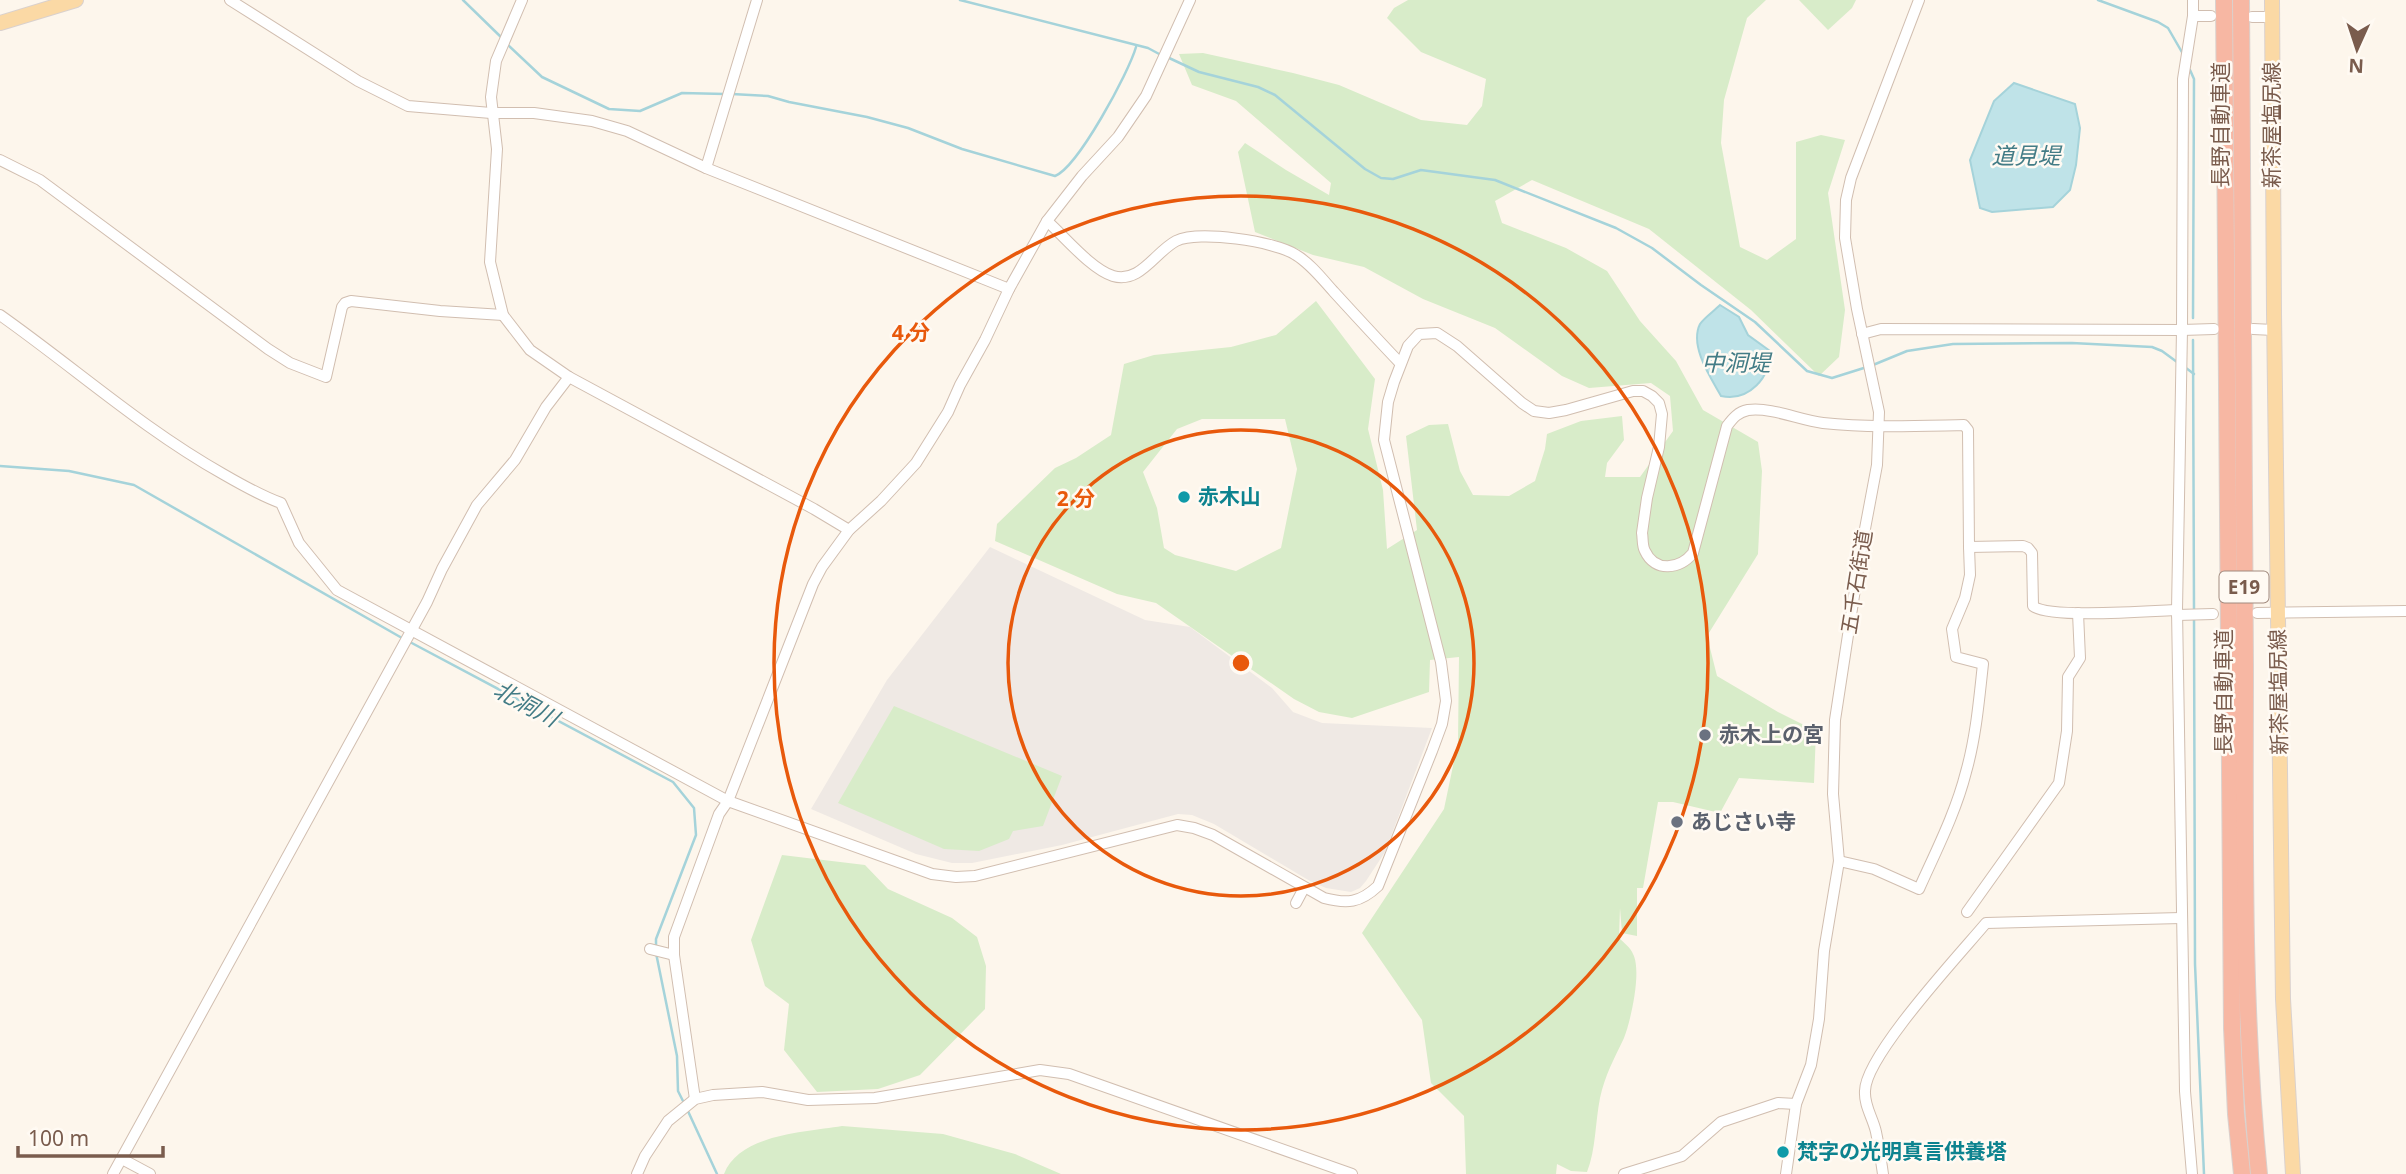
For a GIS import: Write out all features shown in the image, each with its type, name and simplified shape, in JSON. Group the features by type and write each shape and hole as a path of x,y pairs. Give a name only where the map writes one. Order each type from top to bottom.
{"highway":[{"name":"長野自動車道","path":"2224,0 2232,1028 2242,1174"},
{"name":"長野自動車道","path":"2241,0 2246,852 2249,1029 2259,1174"}],"main road":[{"path":"0,23 76,0"},
{"name":"新茶屋塩尻線","path":"2272,0 2283,999 2293,1174"}],"street":[{"path":"230,0 358,81 397,102 408,106 491,113 534,113 592,121 627,131 706,168 1009,289"},
{"path":"522,0 496,61 491,97 497,149 491,262 503,315 530,350 569,377 849,530"},
{"path":"706,168 757,0"},
{"path":"695,1099 674,955 674,937 719,814 728,801 813,584 849,530 881,501 916,463 948,412 1009,289 1047,221 1082,176 1118,137 1146,96 1189,0"},
{"name":"五千石街道","path":"1786,1174 1796,1104 1811,1065 1822,996 1824,951 1839,861 1833,794 1835,720 1859,561 1877,466 1879,427 1845,238 1846,200 1851,178 1919,0"},
{"path":"2192,1174 2185,1091 2181,918 2180,613 2184,71 2193,0"},
{"path":"2193,16 2211,16"},
{"path":"2252,17 2272,17"},
{"path":"0,160 40,180 268,349 290,363 326,377 345,303 351,301 503,315"},
{"path":"1047,221 1097,267 1113,276 1126,277 1141,271 1174,242 1189,237 1242,239 1282,248 1296,255 1314,271 1400,363"},
{"path":"0,315 150,429 200,461 281,503 299,543 337,590 728,801 932,874 956,877 975,876 1164,827 1186,826 1213,835 1324,898 1352,902 1370,894 1378,886 1442,724 1446,701 1441,662 1384,440 1388,402 1400,363 1408,345 1419,334 1437,333 1457,346 1534,411 1549,413 1566,410 1633,391 1643,391 1652,396 1659,403 1662,423 1645,511 1643,543 1644,550 1651,559 1670,567 1688,560 1693,553 1727,426 1737,414 1748,410 1763,411 1821,423 1879,427 1964,425 1968,430 1970,575 1965,598 1952,629 1956,657 1983,664 1978,714 1966,774 1919,889 1874,869 1839,861"},
{"path":"1862,334 1881,329 2214,329"},
{"path":"2253,330 2274,330"},
{"path":"113,1174 412,631 477,505 515,460 546,407 569,377"},
{"path":"1969,547 2028,548 2032,553 2033,606 2039,611 2213,614"},
{"path":"2257,613 2406,611"},
{"path":"1967,912 2059,783 2066,743 2068,677 2080,658 2078,613"},
{"path":"1296,903 1304,888"},
{"path":"1883,1174 1875,1129 1866,1105 1864,1089 1868,1074 1894,1033 1986,923 2181,918"},
{"path":"650,949 674,955"},
{"path":"637,1174 645,1156 668,1121 695,1099 762,1091 808,1100 875,1098 1041,1070 1069,1074 1352,1174"},
{"path":"1624,1174 1682,1156 1721,1122 1778,1103 1796,1104"},
{"path":"122,1158 150,1174"}],"shaded area":[{"path":"990,547 1145,620 1190,627 1272,688 1293,712 1322,723 1432,728 1385,852 1360,888 1351,892 1326,888 1214,824 1192,815 1178,814 1062,845 972,863 952,863 916,854 811,809 887,680"}],"green space":[{"path":"1408,0 1766,0 1747,18 1724,100 1721,143 1740,247 1767,260 1796,239 1796,142 1821,135 1845,140 1828,193 1845,310 1839,357 1819,376 1751,310 1649,229 1532,180 1495,201 1502,223 1566,248 1607,271 1640,321 1676,361 1703,410 1758,442 1762,471 1758,554 1707,636 1717,676 1816,731 1814,783 1739,778 1720,813 1673,802 1658,802 1643,888 1637,888 1637,936 1622,933 1620,908 1619,938 1631,950 1635,962 1634,996 1624,1038 1602,1090 1587,1172 1571,1171 1557,1164 1556,1174 1466,1174 1464,1116 1431,1083 1422,1020 1362,933 1444,809 1458,742 1459,657 1430,660 1429,692 1352,718 1319,712 1294,699 1156,603 1117,594 995,541 997,524 1055,468 1111,435 1124,364 1154,355 1231,347 1276,335 1316,301 1375,379 1368,429 1383,490 1387,549 1417,530 1406,436 1429,425 1448,424 1460,471 1473,495 1509,496 1535,481 1547,434 1581,421 1622,416 1624,440 1607,463 1605,477 1640,477 1673,431 1670,396 1651,383 1589,388 1562,376 1495,328 1423,299 1364,267 1313,255 1255,232 1238,152 1245,143 1329,195 1331,183 1236,101 1192,85 1179,54 1203,53 1293,73 1339,85 1421,120 1467,125 1482,106 1486,79 1421,52 1387,18 1394,8","holes":["1202,419 1285,419 1297,469 1281,548 1236,571 1175,555 1164,548 1157,508 1143,472 1177,429"]},
{"path":"1799,0 1856,0 1852,8 1828,30"},
{"path":"894,706 1062,776 1043,826 1013,831 1009,839 979,851 944,849 838,803"},
{"path":"782,855 865,865 888,889 952,918 977,937 986,966 985,1009 920,1075 878,1089 817,1092 784,1050 789,1004 765,986 751,940"},
{"path":"842,1126 943,1134 1015,1154 1061,1174 724,1174 732,1161 744,1150 758,1143 793,1133"}],"water":[{"name":"道見堤","path":"2014,83 2075,104 2080,128 2076,165 2070,190 2053,207 1992,212 1980,208 1970,160 1994,101"},
{"name":"中洞堤","path":"1720,305 1739,317 1748,335 1770,351 1767,370 1756,386 1741,395 1731,397 1721,396 1703,362 1697,342 1700,324"}],"waterway":[{"path":"463,0 503,39"},
{"path":"960,0 1148,48 1161,55"},
{"path":"2098,0 2168,28 2183,54"},
{"path":"507,44 542,77 609,109 640,111 682,93 725,94"},
{"path":"732,94 768,96 867,117 1055,176 1065,169 1089,138 1136,47"},
{"path":"1167,57 1199,72 1258,87 1275,95 1365,169 1381,178 1393,179 1421,170 1495,180 1616,228 1652,248 1755,322 1807,371 1832,378 1867,367"},
{"path":"2190,70 2194,79 2193,318"},
{"path":"2193,340 2194,610"},
{"path":"1873,365 1907,351 1953,344 2072,343 2152,347 2177,362"},
{"path":"2186,368 2194,374"},
{"name":"北洞川","path":"0,466 69,471 134,485 402,638"},
{"path":"2194,616 2195,964 2204,1174"},
{"name":"北洞川","path":"408,641 673,782 694,808 696,835 656,939 656,946"},
{"name":"北洞川","path":"656,953 677,1056 678,1091 684,1103"},
{"name":"北洞川","path":"687,1109 717,1174"}],"place":[{"name":"赤木山","path":"1184,497"},
{"name":"赤木上の宮","path":"1705,735"},
{"name":"あじさい寺","path":"1677,822"},
{"name":"梵字の光明真言供養塔","path":"1783,1152"}]}
